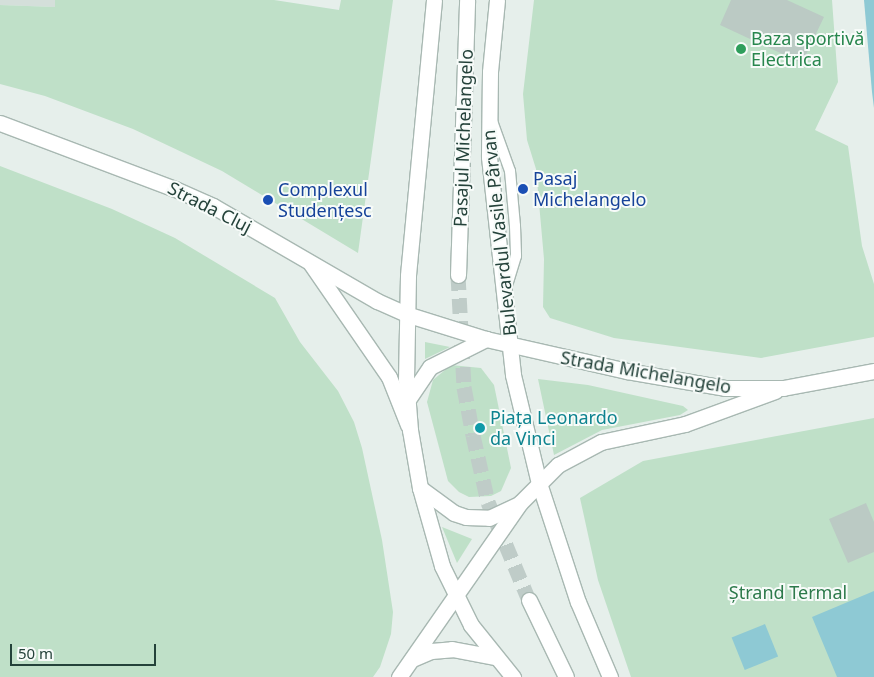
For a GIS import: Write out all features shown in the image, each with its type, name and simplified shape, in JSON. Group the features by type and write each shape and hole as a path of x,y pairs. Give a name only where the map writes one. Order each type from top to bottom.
{"main road":[{"path":"434,0 408,276 407,401 410,430 420,488 442,566 471,626 513,677"},
{"name":"Pasajul Michelangelo","path":"458,276 467,0"},
{"name":"Bulevardul Vasile Pârvan","path":"497,0 488,110 489,166 510,346"},
{"name":"Strada Cluj","path":"0,123 135,172 213,206 311,264 409,315"},
{"path":"311,264 390,377 410,430"},
{"path":"409,315 510,346 513,375 539,483 578,602 610,677"},
{"path":"407,401 430,367 486,340"},
{"name":"Strada Michelangelo","path":"510,346 697,384 725,388 783,388"},
{"name":"Strada Michelangelo","path":"539,483 558,465 601,442 685,424 783,388 868,372"},
{"path":"399,677 520,503 539,483"},
{"path":"420,488 454,513 466,517 489,518 520,503"},
{"path":"528,600 566,677"},
{"path":"412,658 431,651 452,649 495,657"}],"shaded area":[{"path":"0,0 55,0 55,7 0,5"}],"green space":[{"path":"55,0 274,0 339,10 341,0 393,0 358,253 222,171 133,129 45,96 0,84 0,5 55,7"},
{"path":"534,0 832,0 838,82 815,130 848,146 862,246 874,284 874,337 761,358 614,338 550,318 543,307 544,259 536,169 527,140 523,94"},
{"path":"0,166 112,209 175,238 275,298 300,342 338,391 354,422 362,448 382,540 393,612 391,634 380,667 373,677 0,677"},
{"path":"425,342 450,347 425,359"},
{"path":"451,365 481,368 494,385 511,468 501,491 491,496 469,497 459,492 448,481 427,402 433,380"},
{"path":"538,379 588,385 683,406 688,410 680,415 602,430 554,455"},
{"name":"Ștrand Termal","path":"874,418 874,677 631,677 598,580 580,498 643,461"},
{"path":"442,527 472,539 457,563"}],"water":[{"path":"864,0 874,0 874,108 872,92"},
{"path":"874,591 874,677 837,677 812,617"},
{"path":"765,624 778,656 745,670 732,637"}],"building":[{"path":"731,0 787,0 824,17 802,63 720,25"},
{"path":"866,503 874,522 874,552 848,563 829,519"}],"tunnel":[{"path":"458,275 464,387 473,435 488,502 529,600"}],"place":[{"name":"Baza sportivă Electrica","path":"741,49"},
{"name":"Pasaj Michelangelo","path":"523,189"},
{"name":"Complexul Studențesc","path":"268,200"},
{"name":"Piața Leonardo da Vinci","path":"480,428"}]}
